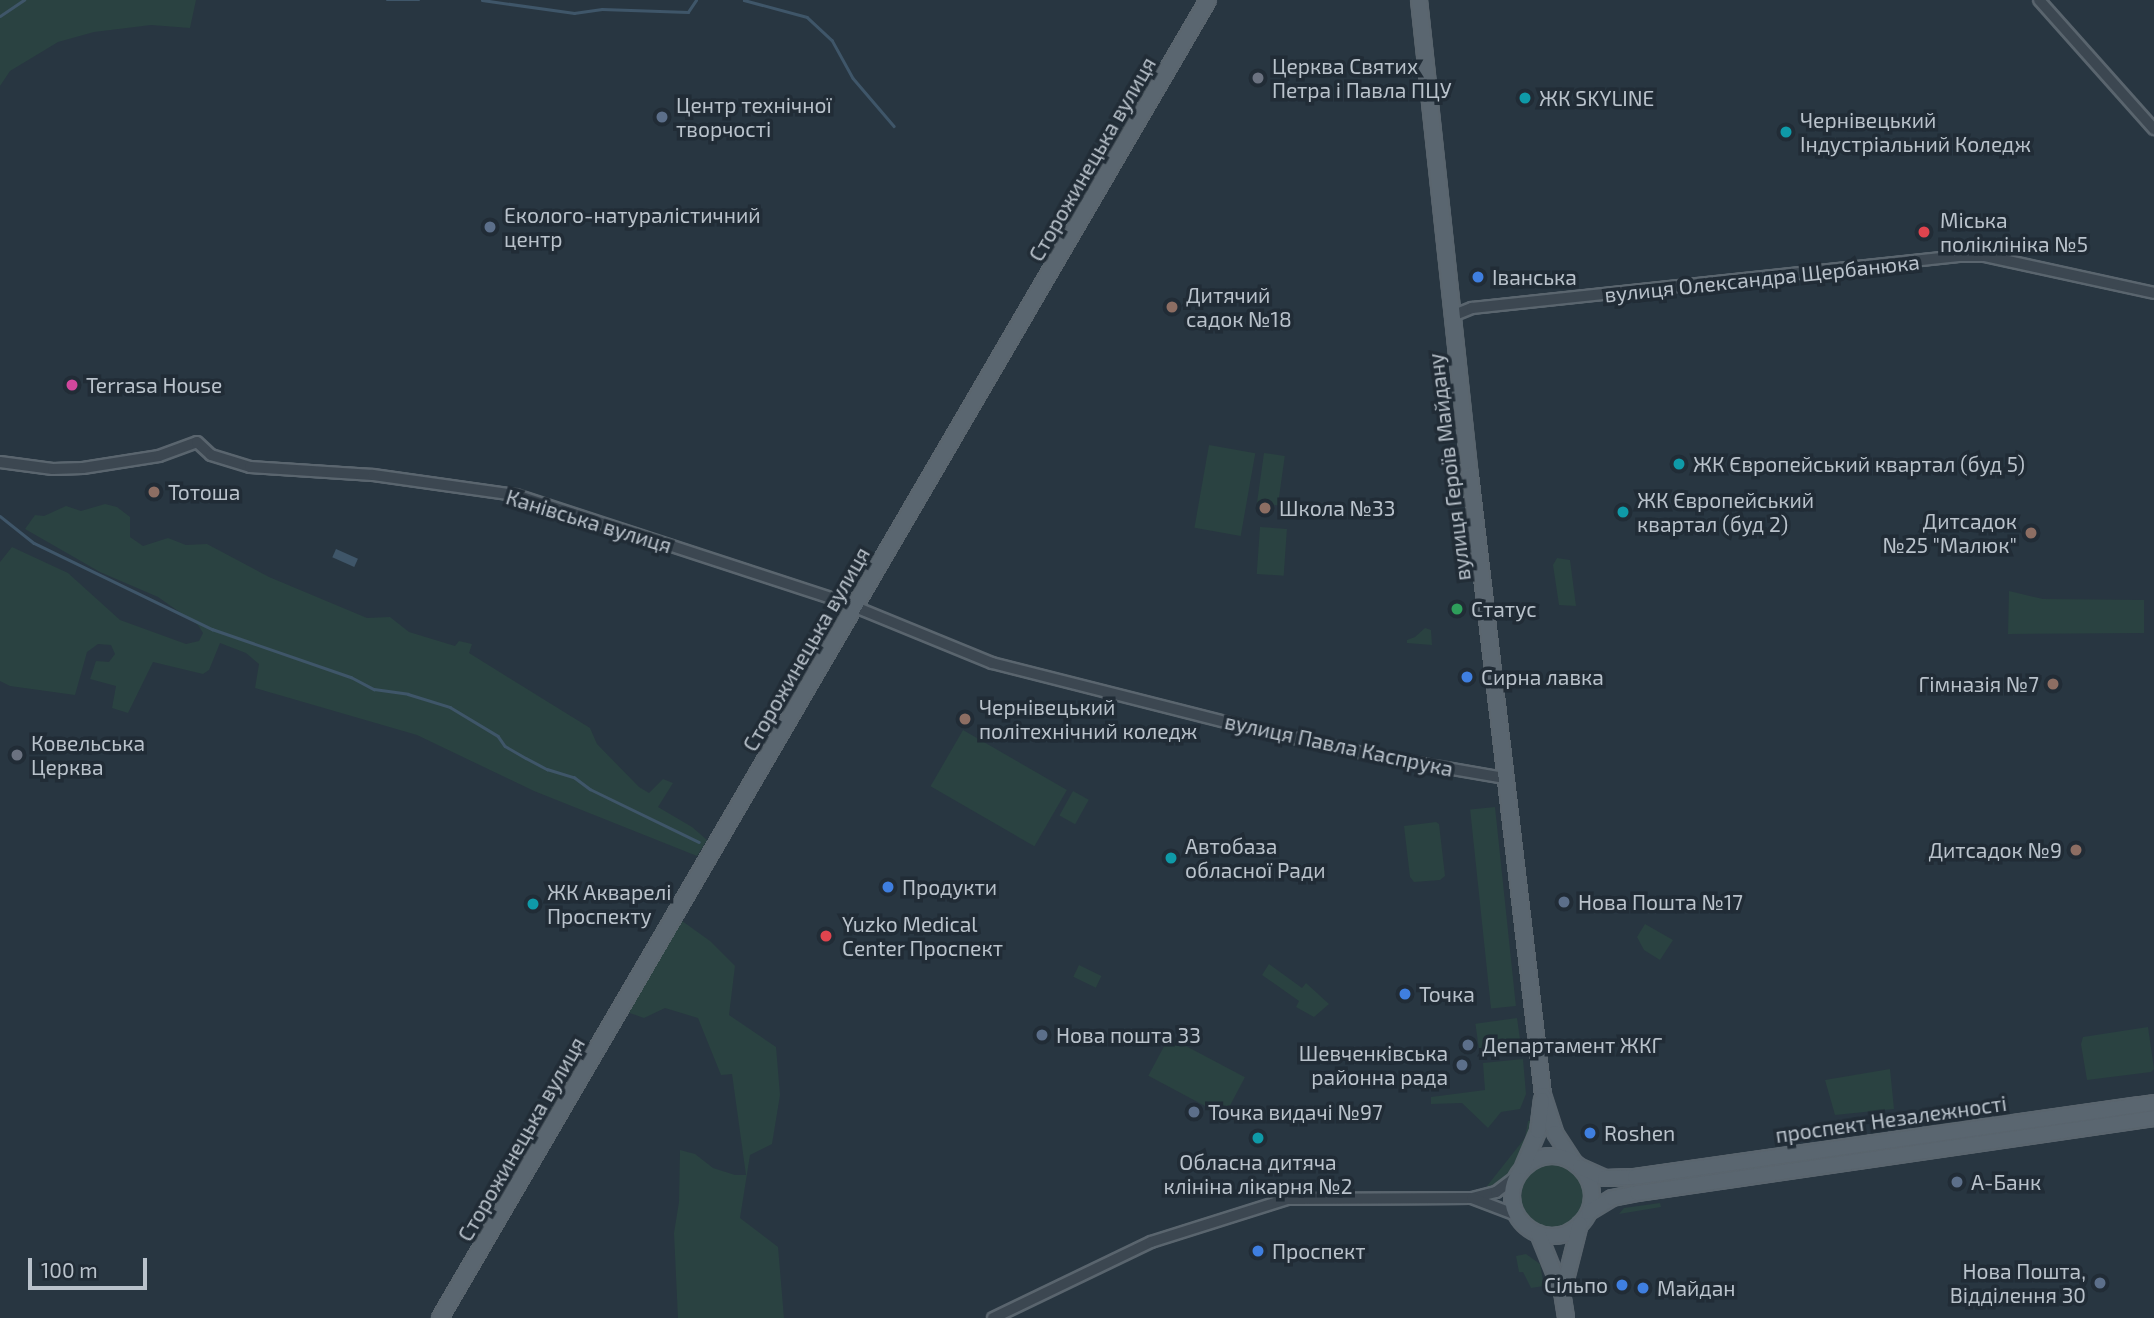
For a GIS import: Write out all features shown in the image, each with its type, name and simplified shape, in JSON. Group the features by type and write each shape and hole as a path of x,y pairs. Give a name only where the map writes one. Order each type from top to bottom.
{"main road":[{"name":"Сторожинецька вулиця","path":"440,1318 1208,0"},
{"name":"вулиця Героїв Майдану","path":"1419,0 1452,316 1543,1095"},
{"path":"1543,1095 1555,1133 1591,1186 1585,1218 1564,1274 1562,1292"},
{"path":"1543,1095 1538,1131 1519,1172 1512,1201 1519,1216 1538,1233 1562,1292 1566,1318"},
{"name":"проспект Незалежності","path":"1577,1164 1605,1178 1635,1177 2154,1103"},
{"name":"проспект Незалежності","path":"1585,1218 1612,1198 1637,1193 2154,1118"},
{"path":"1519,1172 1545,1156 1562,1157 1577,1164"},
{"path":"1538,1233 1560,1235 1585,1218"}],"street":[{"path":"2039,0 2120,87 2154,129"},
{"name":"вулиця Олександра Щербанюка","path":"1452,316 1472,308 1960,256 1985,256 2154,293"},
{"name":"Канівська вулиця","path":"0,462 52,469 103,466 159,456 197,442 211,455 250,467 373,475 516,495 855,606"},
{"name":"вулиця Павла Каспрука","path":"855,606 992,663 1261,731 1505,778"},
{"path":"993,1318 1151,1242 1287,1199 1472,1198 1496,1192 1519,1172"},
{"path":"1472,1198 1519,1216"}],"green space":[{"path":"0,0 196,0 190,28 151,25 94,32 58,42 10,71 0,86"},
{"path":"1209,445 1255,453 1241,536 1194,528"},
{"path":"1264,453 1285,456 1278,505 1257,503"},
{"path":"105,504 117,507 130,517 130,537 143,546 168,538 186,545 207,544 269,577 367,618 390,617 409,632 455,646 459,641 472,644 469,653 590,728 597,744 639,787 649,793 663,779 673,783 658,807 692,827 707,840 697,856 534,791 417,735 255,688 259,664 246,653 220,643 209,670 203,674 153,662 128,713 112,708 116,686 90,679 96,661 109,662 115,654 111,645 98,644 87,652 75,695 10,686 0,681 0,562 12,547 68,573 120,620 186,644 199,641 203,633 198,625 158,597 100,572 25,529 35,515 44,516 66,506 81,511"},
{"path":"1260,527 1287,529 1284,576 1257,574"},
{"path":"1557,558 1570,560 1576,606 1559,605 1553,565"},
{"path":"2009,591 2043,599 2144,600 2144,633 2008,634"},
{"path":"1425,628 1431,630 1432,645 1407,643 1407,640"},
{"path":"963,730 1067,790 1034,846 930,786"},
{"path":"1073,791 1089,800 1075,824 1059,815"},
{"path":"1495,807 1516,1006 1491,1009 1470,810"},
{"path":"1436,822 1439,824 1445,876 1440,880 1414,882 1410,877 1404,826"},
{"path":"678,918 710,941 735,966 729,1015 776,1047 780,1095 772,1144 750,1155 740,1218 778,1247 784,1318 678,1318 674,1233 679,1202 680,1150 695,1154 713,1168 735,1175 746,1175 732,1074 721,1075 698,1018 665,1008 644,1018 624,1011"},
{"path":"1645,924 1673,940 1660,960 1644,950 1637,937"},
{"path":"1269,964 1302,988 1306,983 1329,1004 1314,1017 1296,1007 1299,1001 1262,975"},
{"path":"1079,965 1101,976 1096,988 1073,977"},
{"path":"1517,1018 1521,1047 1479,1053 1475,1024"},
{"path":"2148,1027 2154,1069 2151,1072 2087,1080 2081,1044 2083,1037"},
{"path":"1169,1037 1245,1077 1224,1116 1148,1076"},
{"path":"1523,1059 1526,1094 1520,1109 1501,1112 1488,1128 1462,1103 1431,1104 1431,1097 1485,1090 1483,1063"},
{"path":"1890,1069 1894,1109 1835,1115 1825,1080"},
{"path":"1535,1119 1532,1142 1493,1192 1487,1186 1525,1138 1528,1121"},
{"path":"1968,1136 1970,1138 1744,1172 1743,1168"},
{"path":"1555,1162 1568,1165 1579,1172 1586,1183 1589,1196 1586,1209 1579,1220 1568,1227 1555,1230 1542,1227 1531,1220 1524,1209 1521,1196 1524,1183 1531,1172 1542,1165"},
{"path":"1660,1203 1661,1207 1619,1214 1624,1208"},
{"path":"1526,1254 1540,1264 1544,1286 1531,1288 1523,1272 1519,1272 1516,1256"}],"water":[{"path":"336,549 358,559 354,567 332,557"}],"waterway":[{"path":"0,16 24,0"},
{"path":"387,0 419,0"},
{"path":"482,0 574,13 602,9 688,12 696,0"},
{"path":"744,0 807,17 832,40 853,78 894,126"},
{"path":"0,516 34,543 212,629 351,677 374,689 408,694 450,707 498,736 505,746 526,758 547,769 574,777 590,789 699,842"}],"place":[{"name":"Церква Святих Петра і Павла ПЦУ","path":"1258,78"},
{"name":"ЖК SKYLINE","path":"1525,98"},
{"name":"Центр технічної творчості","path":"662,117"},
{"name":"Чернівецький Індустріальний Коледж","path":"1786,132"},
{"name":"Еколого-натуралістичний центр","path":"490,227"},
{"name":"Міська поліклініка №5","path":"1924,232"},
{"name":"Іванська","path":"1478,277"},
{"name":"Дитячий садок №18","path":"1172,307"},
{"name":"Terrasa House","path":"72,385"},
{"name":"ЖК Європейський квартал (буд 5)","path":"1679,464"},
{"name":"Тотоша","path":"154,492"},
{"name":"Школа №33","path":"1265,508"},
{"name":"ЖК Європейський квартал (буд 2)","path":"1623,512"},
{"name":"Дитсадок №25 \"Малюк\"","path":"2031,533"},
{"name":"Статус","path":"1457,609"},
{"name":"Сирна лавка","path":"1467,677"},
{"name":"Гімназія №7","path":"2053,684"},
{"name":"Чернівецький політехнічний коледж","path":"965,719"},
{"name":"Ковельська Церква","path":"17,755"},
{"name":"Дитсадок №9","path":"2076,850"},
{"name":"Автобаза обласної Ради","path":"1171,858"},
{"name":"Продукти","path":"888,887"},
{"name":"Нова Пошта №17","path":"1564,902"},
{"name":"ЖК Акварелі Проспекту","path":"533,904"},
{"name":"Yuzko Medical Center Проспект","path":"826,936"},
{"name":"Точка","path":"1405,994"},
{"name":"Нова пошта 33","path":"1042,1035"},
{"name":"Департамент ЖКГ","path":"1468,1045"},
{"name":"Шевченківська районна рада","path":"1462,1065"},
{"name":"Точка видачі №97","path":"1194,1112"},
{"name":"Roshen","path":"1590,1133"},
{"name":"Обласна дитяча клініна лікарня №2","path":"1258,1138"},
{"name":"А-Банк","path":"1957,1182"},
{"name":"Проспект","path":"1258,1251"},
{"name":"Нова Пошта, Відділення 30","path":"2100,1283"},
{"name":"Сільпо","path":"1622,1285"},
{"name":"Майдан","path":"1643,1288"}]}
